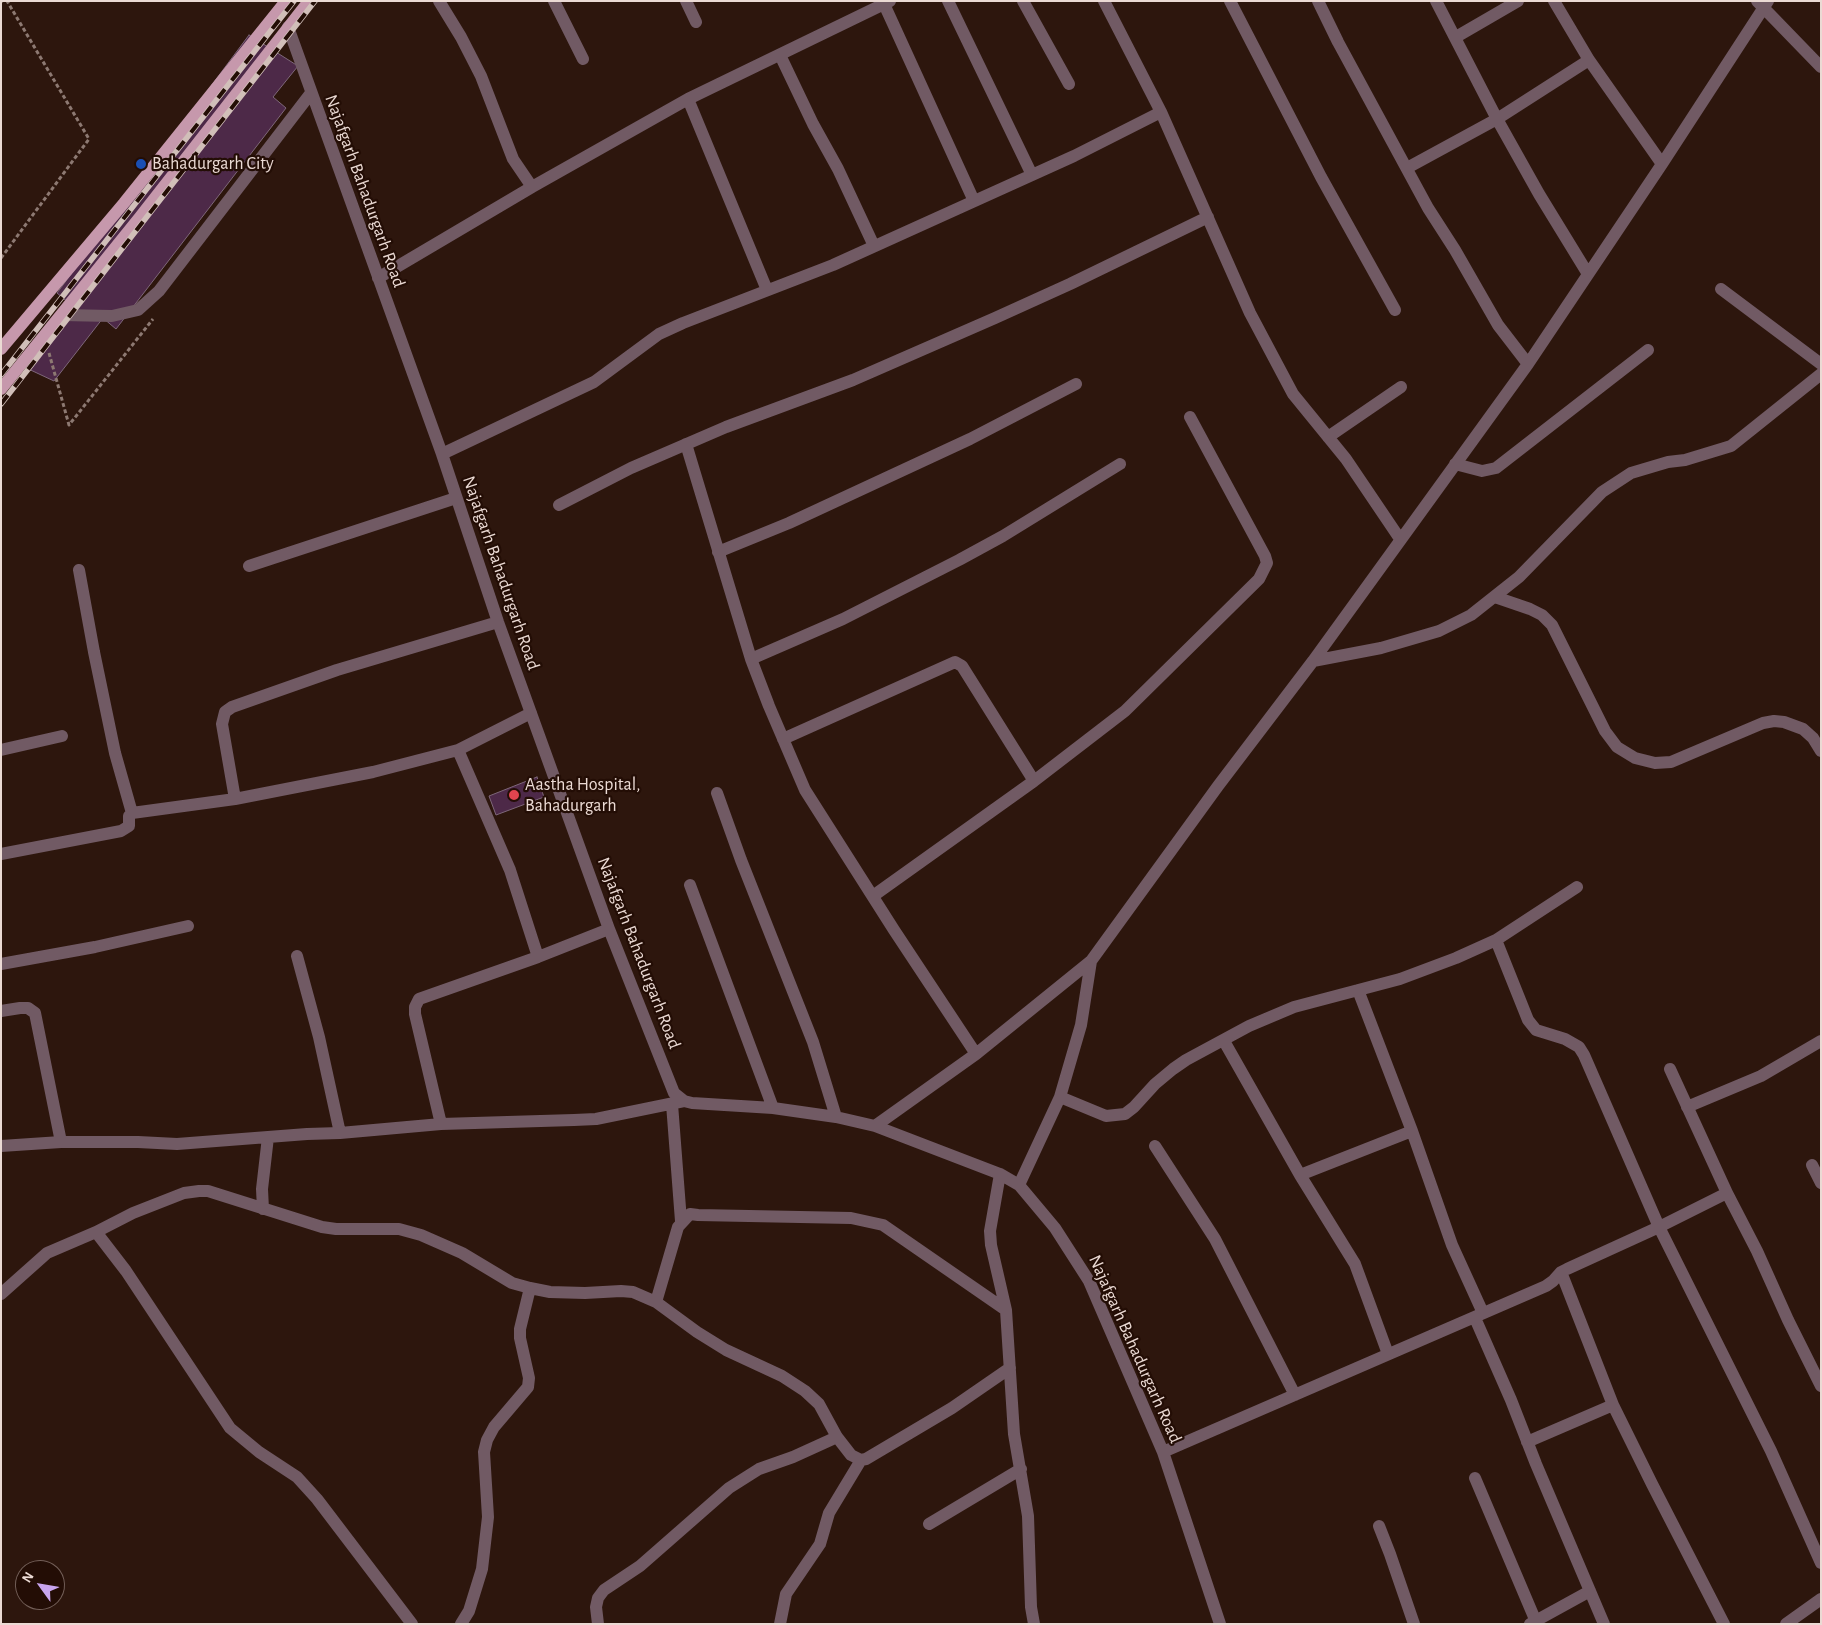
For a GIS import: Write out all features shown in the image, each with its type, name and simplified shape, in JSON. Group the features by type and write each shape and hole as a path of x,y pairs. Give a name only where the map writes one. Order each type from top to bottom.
{"main road":[{"path":"1,349 130,195 286,1"},
{"path":"1,389 62,315 309,1"}],"street":[{"path":"439,1 461,37 481,76 514,159 532,186"},
{"path":"554,1 583,59"},
{"path":"686,1 696,22"},
{"path":"948,1 1032,175"},
{"path":"1023,1 1070,84"},
{"path":"1104,1 1161,112 1250,313 1293,394 1346,460 1400,539"},
{"path":"1230,1 1321,177 1395,310"},
{"path":"1318,1 1338,42 1428,208 1455,250 1498,325 1528,364"},
{"path":"1436,1 1539,194 1588,274"},
{"path":"1456,37 1518,1"},
{"path":"1554,1 1589,60 1662,164"},
{"path":"378,278 532,186 688,99 780,56 887,2 948,148 974,200"},
{"path":"875,1126 976,1054 1091,961 1218,786 1313,661 1528,364 1662,164 1763,3 1821,68"},
{"name":"Najafgarh Bahadurgarh Road","path":"288,27 442,454 498,622 609,929 678,1102 773,1108 836,1117 875,1126 1000,1174 1019,1185 1055,1228 1089,1281 1163,1452 1220,1624"},
{"path":"780,56 838,169 874,246"},
{"path":"1407,168 1497,118 1589,60"},
{"path":"62,315 112,316 138,310 159,290 311,92"},
{"path":"688,99 767,290"},
{"path":"442,454 594,382 659,334 767,290 808,276 1074,156 1161,112"},
{"path":"559,505 631,468 742,420 853,380 922,350 1070,284 1208,217"},
{"path":"1721,289 1821,364"},
{"path":"1455,464 1482,470 1496,468 1648,350"},
{"path":"1313,661 1381,648 1439,631 1470,615 1518,577 1602,492 1631,473 1732,446 1821,374"},
{"path":"718,552 798,519 970,439 1076,384"},
{"path":"1328,437 1400,387"},
{"path":"873,896 1034,781 1125,711 1259,579 1266,563 1265,556 1190,417"},
{"path":"686,444 751,659 806,790 816,809 976,1054"},
{"path":"751,659 843,619 959,560 1003,536 1120,464"},
{"path":"249,566 456,498"},
{"path":"1,854 121,831 129,826 129,816 132,813 113,744 79,570"},
{"path":"1495,597 1530,609 1552,625 1605,730 1616,747 1636,758 1655,763 1671,762 1763,723 1774,721 1784,722 1803,729 1813,738 1821,751"},
{"path":"235,799 222,724 225,712 232,707 337,670 498,622"},
{"path":"783,739 955,662 962,666 1034,781"},
{"path":"132,813 235,799 373,772 458,750 531,713"},
{"path":"1,750 62,736"},
{"path":"458,750 510,870 538,957"},
{"path":"717,793 741,860 813,1042 836,1117"},
{"path":"690,885 773,1108"},
{"path":"1060,1097 1106,1116 1126,1114 1155,1084 1173,1069 1249,1026 1294,1007 1422,972 1456,958 1496,940 1578,887"},
{"path":"1,964 95,947 188,926"},
{"path":"441,1124 415,1014 415,1007 419,999 538,957 609,929"},
{"path":"1496,940 1528,1020 1533,1027 1536,1030 1572,1043 1584,1055 1658,1227 1771,1451 1821,1562"},
{"path":"297,956 324,1055 340,1133"},
{"path":"1019,1185 1060,1097 1081,1025 1091,961"},
{"path":"1358,990 1527,1442 1604,1624"},
{"path":"1,1011 28,1008 35,1013 61,1142"},
{"path":"1224,1041 1300,1175 1355,1264 1388,1354"},
{"path":"1687,1108 1761,1076 1821,1042"},
{"path":"1670,1069 1727,1193 1757,1251 1788,1320 1821,1386"},
{"path":"1,1146 61,1142 177,1144 441,1124 596,1119 678,1102 681,1221"},
{"path":"1300,1175 1412,1131"},
{"path":"263,1209 262,1189 268,1137"},
{"path":"1155,1146 1215,1239 1295,1395"},
{"path":"1812,1165 1821,1183"},
{"path":"1000,1174 990,1231 991,1245 1006,1310 1014,1434 1028,1516 1031,1607 1034,1624"},
{"path":"1,1294 47,1253 96,1232 133,1213 184,1193 208,1191 322,1228 399,1229 421,1235 462,1253 512,1283 530,1288 550,1292 633,1292 656,1302 726,1350 782,1376 805,1391 819,1404 836,1437 851,1455 861,1460 866,1459 952,1408 1010,1368"},
{"path":"1163,1452 1550,1284 1561,1272 1727,1193"},
{"path":"656,1302 678,1227 681,1221 690,1214 698,1214 851,1218 882,1225 1006,1310"},
{"path":"96,1232 126,1271 230,1428 259,1452 296,1477 317,1499 412,1624"},
{"path":"1561,1272 1613,1405 1724,1624"},
{"path":"460,1624 469,1611 482,1569 488,1517 484,1452 487,1440 494,1427 528,1387 529,1378 520,1338 520,1329 530,1288"},
{"path":"1527,1442 1613,1405"},
{"path":"598,1624 596,1607 598,1598 604,1590 640,1566 729,1488 759,1469 793,1457 836,1437"},
{"path":"780,1624 786,1594 820,1544 829,1513 861,1460"},
{"path":"929,1524 1021,1470"},
{"path":"1475,1478 1534,1623 1590,1591"},
{"path":"1379,1526 1414,1624"},
{"path":"1786,1624 1821,1599"}],"path":[{"path":"1,258 89,139 7,1"}],"building":[{"path":"249,35 298,66 273,97 286,108 116,329 103,318 54,381 22,366 70,304 57,293"},
{"path":"537,777 544,797 496,815 489,796"}],"railway":[{"path":"1,375 294,1"},
{"path":"1,404 315,1"}],"place":[{"name":"Bahadurgarh City","path":"141,164"},
{"name":"Aastha Hospital, Bahadurgarh","path":"514,795"}]}
